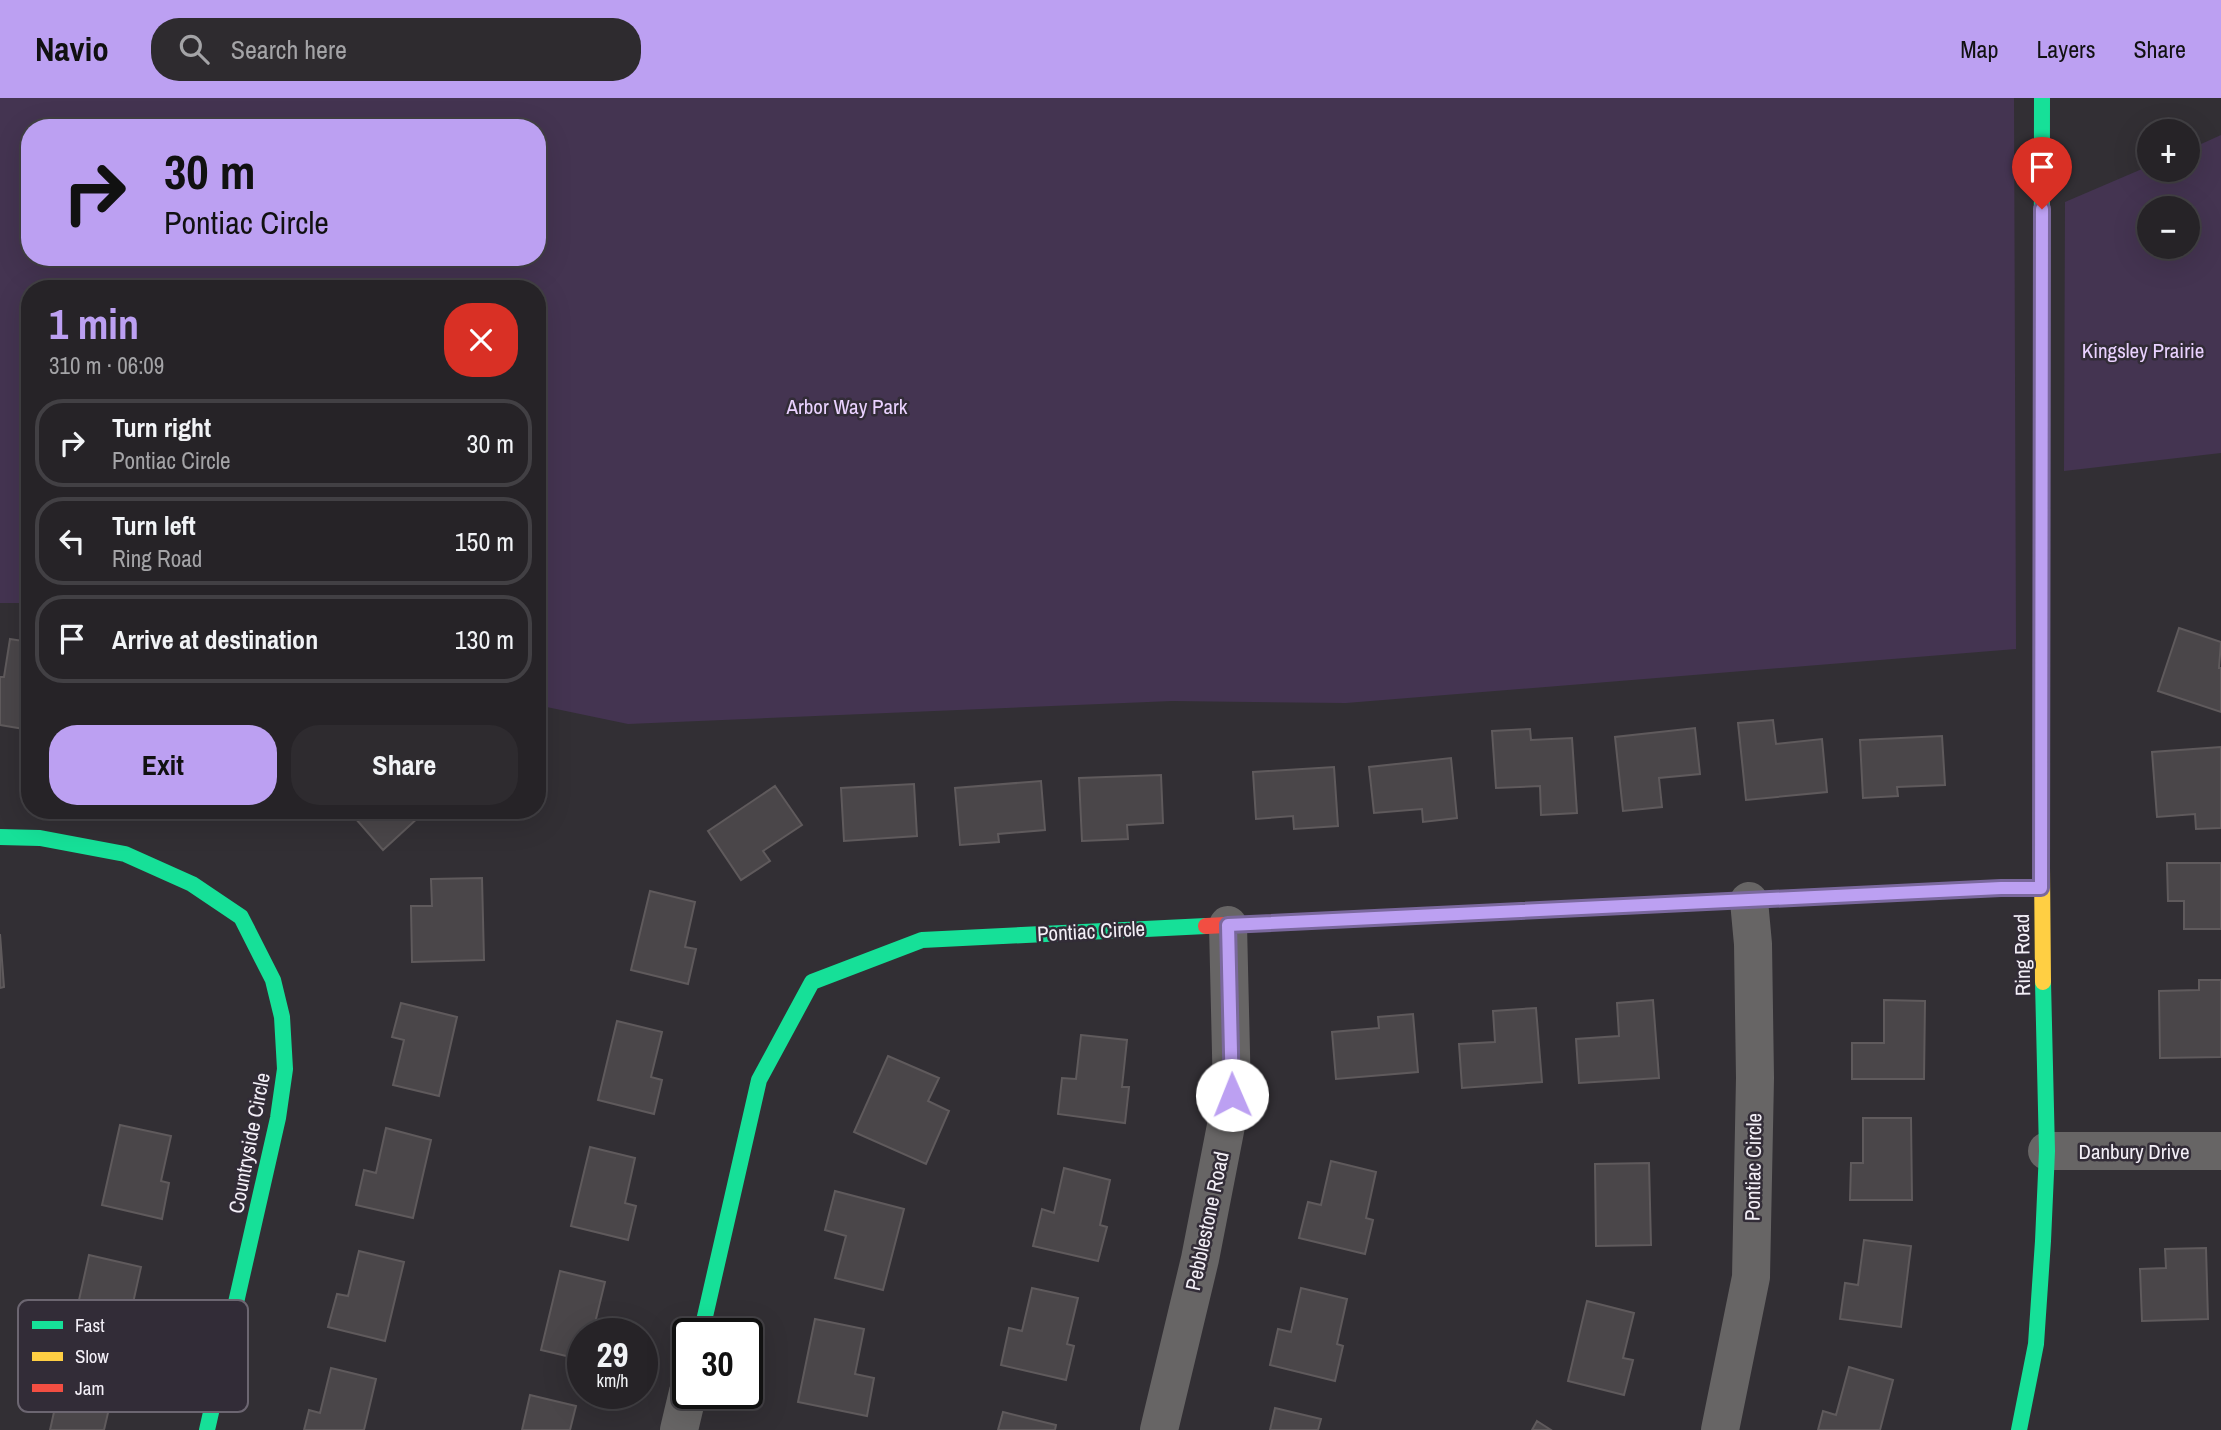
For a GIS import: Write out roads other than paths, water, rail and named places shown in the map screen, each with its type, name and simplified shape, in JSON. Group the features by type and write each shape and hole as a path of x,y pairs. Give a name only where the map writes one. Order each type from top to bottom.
{"street":[{"name":"Ring Road","path":"2019,1430 2036,1345 2047,1151 2041,888 2042,98"},
{"name":"Countryside Circle","path":"0,838 40,838 125,854 192,884 241,917 273,979 282,1017 285,1069 278,1118 237,1300"},
{"name":"Pontiac Circle","path":"705,1318 759,1080 812,982 922,940 2041,888"},
{"name":"Pontiac Circle","path":"1720,1430 1751,1277 1755,1079 1753,944 1749,901"},
{"name":"Pebblestone Road","path":"1159,1430 1200,1259 1232,1095 1228,925"},
{"name":"Danbury Drive","path":"2047,1151 2221,1151"},
{"path":"679,1430 684,1409"},
{"name":"Countryside Circle","path":"207,1430 211,1412"}],"park label":[{"name":"Kingsley Prairie","path":"2143,350"},
{"name":"Arbor Way Park","path":"847,406"}]}
